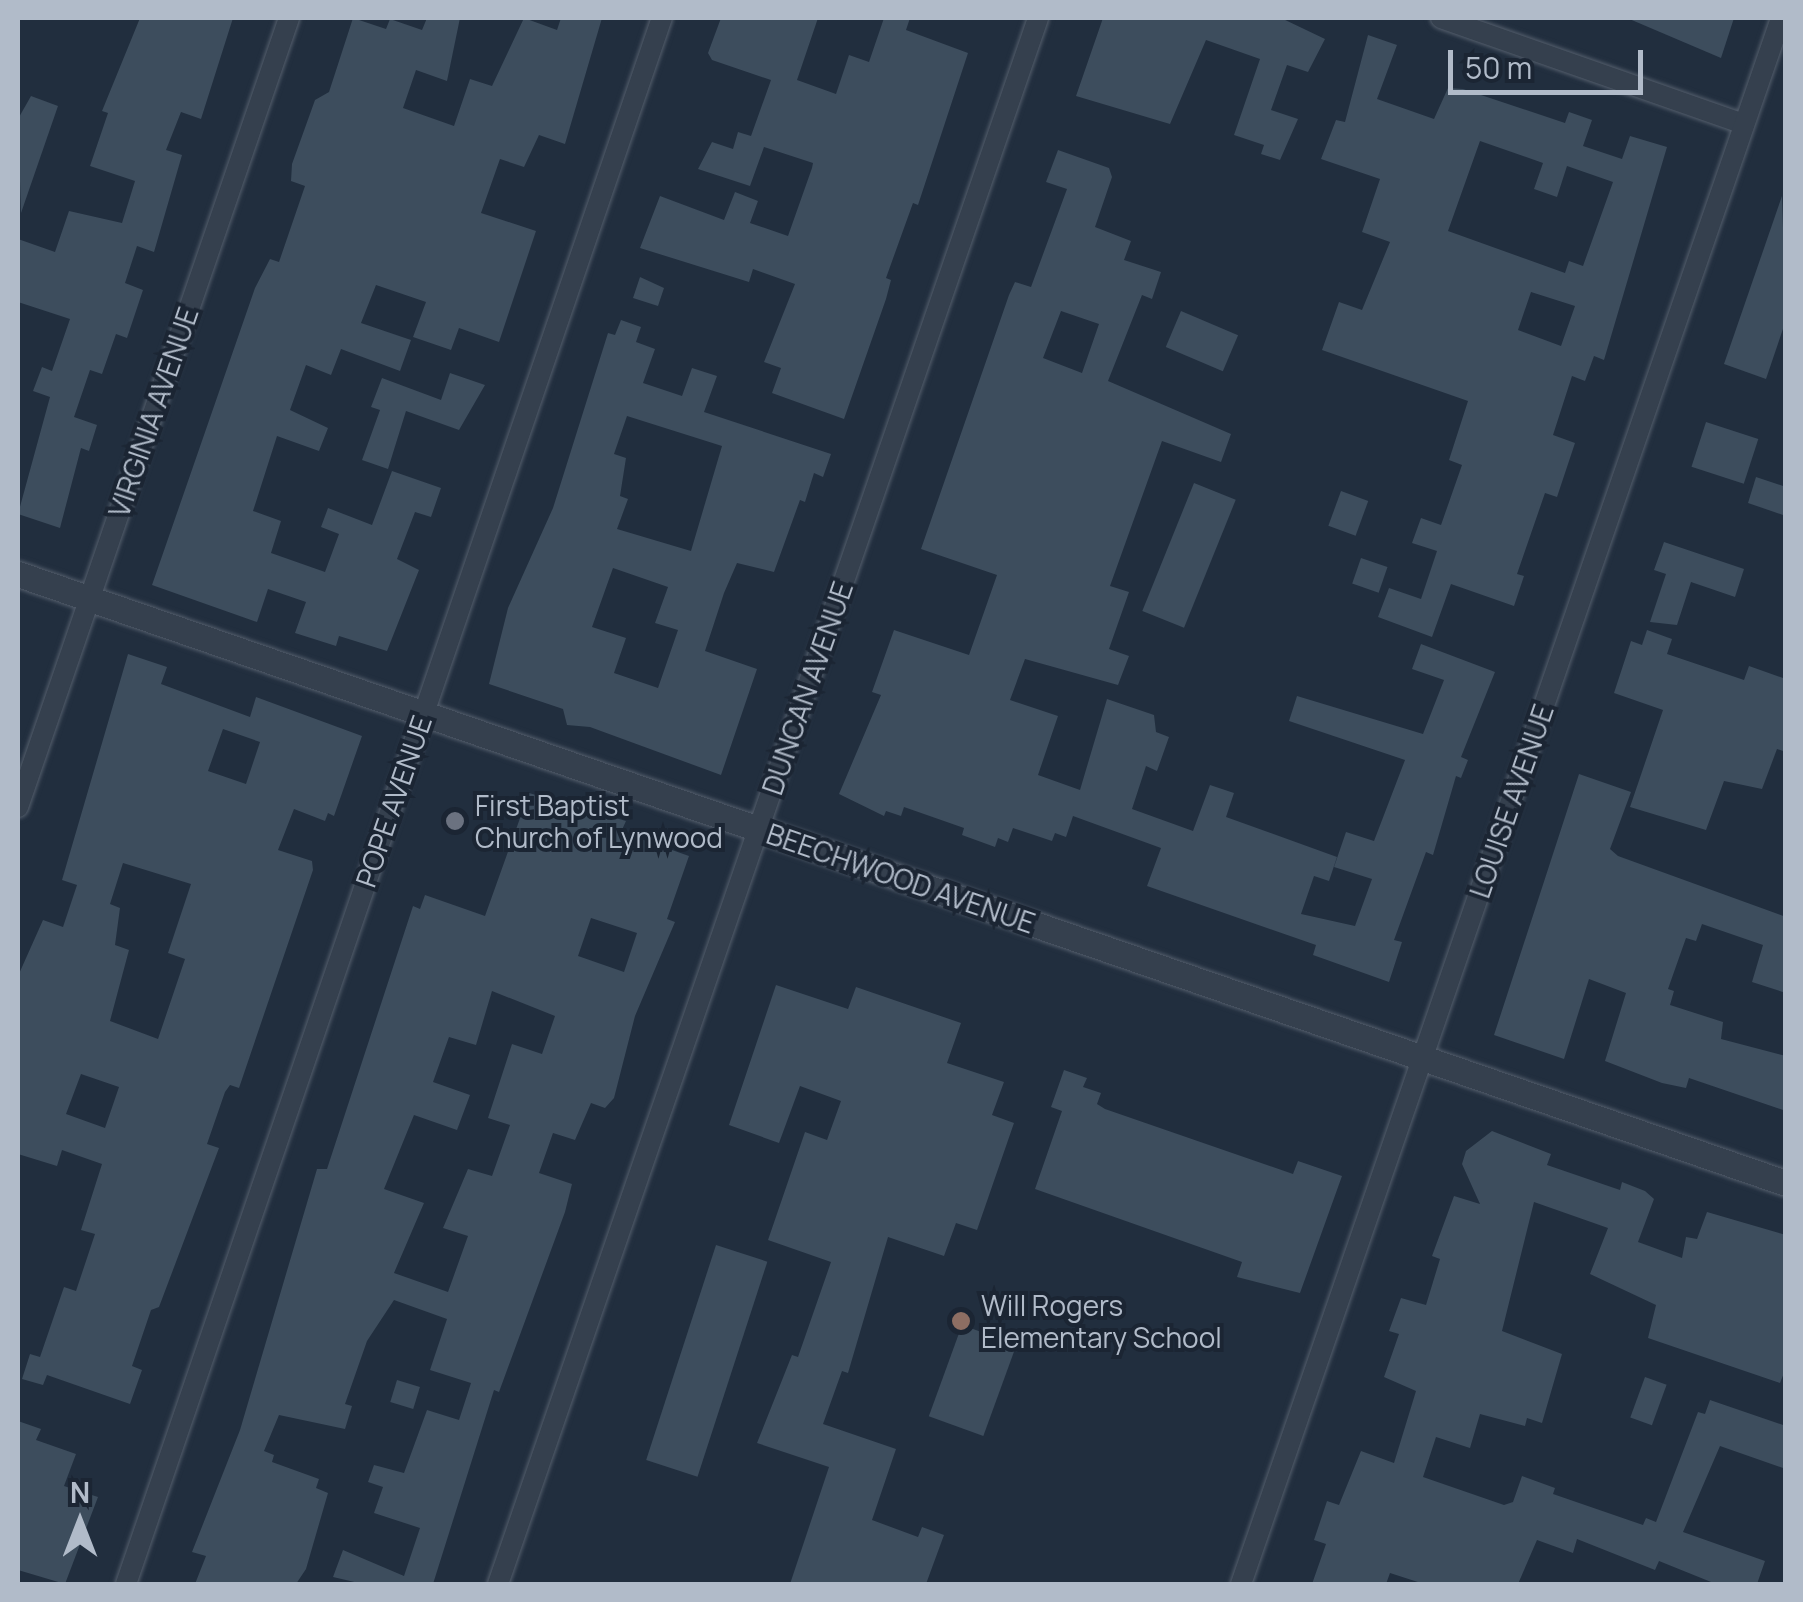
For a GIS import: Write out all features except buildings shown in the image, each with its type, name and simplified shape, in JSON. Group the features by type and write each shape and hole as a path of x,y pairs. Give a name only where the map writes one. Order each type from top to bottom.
{"street":[{"name":"VIRGINIA AVENUE","path":"18,807 289,18"},
{"name":"POPE AVENUE","path":"126,1584 662,18"},
{"name":"DUNCAN AVENUE","path":"498,1584 1038,18"},
{"path":"1441,18 1744,124"},
{"name":"LOUISE AVENUE","path":"1240,1584 1781,18"},
{"name":"BEECHWOOD AVENUE","path":"18,574 1786,1183"}],"place":[{"name":"First Baptist Church of Lynwood","path":"455,821"},
{"name":"Will Rogers Elementary School","path":"961,1321"}]}
